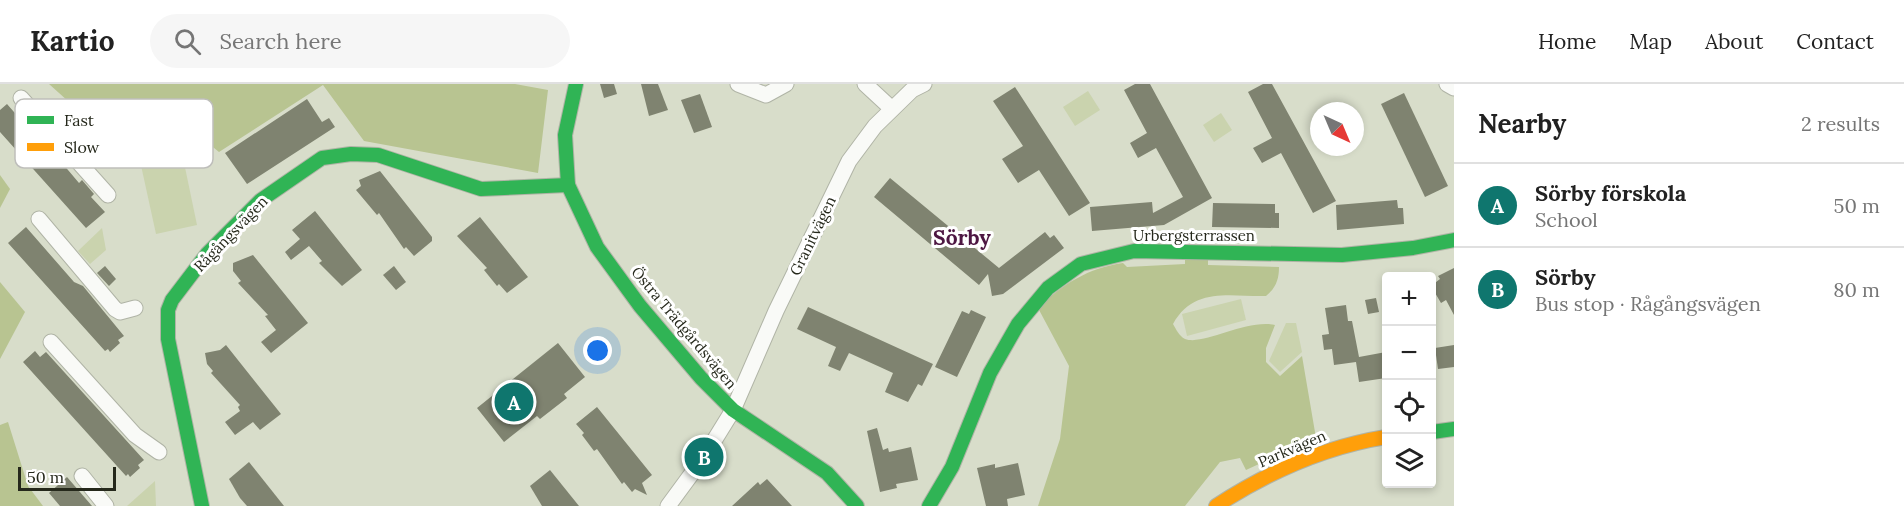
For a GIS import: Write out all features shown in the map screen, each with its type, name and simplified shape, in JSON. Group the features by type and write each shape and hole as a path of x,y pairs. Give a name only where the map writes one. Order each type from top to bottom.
{"street":[{"name":"Östra Trädgårdsvägen","path":"576,84 565,135 568,185 597,247 640,306 701,378 733,410 827,473 857,506"},
{"path":"738,84 766,95 786,84"},
{"path":"865,84 892,109"},
{"name":"Granitvägen","path":"733,410 776,311 849,161 892,109 912,90 924,84"},
{"path":"1447,84 1454,88"},
{"name":"Rågångsvägen","path":"202,506 174,378 168,339 168,310 172,300 207,254 261,200 322,158 351,154 378,156 481,189 568,185"},
{"path":"84,168 108,195"},
{"path":"39,219 116,309 120,312 135,308"},
{"name":"Urbergsterrassen","path":"929,506 952,467 990,373 1018,324 1048,288 1081,264 1134,251 1342,255 1413,248 1454,240"},
{"path":"51,342 135,435 159,452"},
{"path":"668,506 704,457 733,410"},
{"path":"1436,431 1454,429"},
{"name":"Parkvägen","path":"1216,506 1240,490 1337,447 1382,438"},
{"path":"82,476 106,506"}],"green space":[{"path":"49,84 515,84 548,90 538,173 364,141 323,85 219,152 213,147 213,99 66,99"},
{"path":"1088,91 1100,110 1075,126 1063,107"},
{"path":"1221,113 1232,130 1214,142 1203,125"},
{"path":"142,168 185,168 197,225 156,234"},
{"path":"0,175 10,189 0,208"},
{"path":"102,228 106,250 90,264 78,251"},
{"path":"1208,253 1208,265 1279,267 1276,283 1266,296 1227,295 1202,299 1191,304 1173,324 1181,336 1193,340 1251,326 1275,325 1266,348 1266,362 1280,376 1302,356 1316,438 1246,470 1240,458 1220,462 1185,506 1038,506 1060,439 1069,366 1038,308 1077,278 1110,265 1123,263 1127,267 1185,264 1185,254"},
{"path":"0,282 25,312 0,359"},
{"path":"1241,299 1246,320 1187,336 1182,314"},
{"path":"1286,323 1296,323 1302,352 1280,372 1269,361"},
{"path":"8,422 28,486 43,506 0,506 0,425"},
{"path":"155,481 156,506 127,506"}],"building":[{"path":"600,84 614,84 617,94 604,98"},
{"path":"641,84 658,84 668,110 649,116"},
{"path":"1135,84 1150,84 1212,198 1164,225 1092,231 1090,207 1152,202 1153,213 1183,197 1156,148 1138,158 1130,143 1147,133 1124,90"},
{"path":"1263,84 1272,84 1336,201 1313,213 1281,153 1262,163 1253,148 1272,138 1248,92"},
{"path":"1015,87 1090,203 1069,216 1039,170 1018,183 1002,159 1023,146 993,101"},
{"path":"1404,93 1448,186 1425,197 1381,104"},
{"path":"700,94 712,127 694,133 681,100"},
{"path":"307,99 322,122 329,118 335,127 247,184 225,153"},
{"path":"7,104 15,113 15,149 0,132 0,110"},
{"path":"32,168 66,168 79,183 82,180 94,194 91,197 105,212 86,228"},
{"path":"380,171 432,237 432,241 414,256 406,247 404,249 379,213 377,215 356,190 361,186 359,180"},
{"path":"890,178 999,268 1045,232 1050,238 1054,235 1064,248 1003,294 992,296 988,274 979,285 874,197"},
{"path":"1397,200 1398,208 1403,208 1404,224 1337,230 1336,205"},
{"path":"1213,203 1275,204 1275,213 1279,213 1279,228 1212,227"},
{"path":"315,211 362,270 342,286 319,263 322,261 309,246 291,260 285,252 300,239 292,230"},
{"path":"480,217 528,277 507,293 499,284 497,286 484,270 487,268 457,236"},
{"path":"26,227 74,282 83,286 124,336 118,340 120,343 110,352 108,349 105,351 8,243"},
{"path":"253,255 308,323 271,353 261,342 276,330 265,316 268,315 238,283 241,281 233,271 233,263"},
{"path":"105,266 116,279 109,286 97,273"},
{"path":"394,266 406,282 396,290 383,275"},
{"path":"1454,268 1454,315 1446,300 1441,303 1436,294 1436,282 1440,279 1438,276"},
{"path":"1376,298 1379,312 1368,314 1365,300"},
{"path":"1346,305 1348,321 1352,321 1359,357 1382,353 1382,379 1359,382 1356,362 1334,365 1332,349 1324,350 1322,335 1329,334 1325,308"},
{"path":"808,307 933,364 922,386 918,384 908,402 885,392 893,373 849,353 840,371 828,366 836,347 797,329"},
{"path":"971,310 986,317 957,377 935,367 962,311 969,314"},
{"path":"558,343 585,377 564,394 567,398 540,419 537,416 504,442 477,408"},
{"path":"226,345 281,414 260,430 253,422 235,435 225,422 240,411 238,407 240,405 211,373 213,371 207,364 205,353 220,350"},
{"path":"1454,345 1454,367 1438,369 1436,348"},
{"path":"35,351 40,357 46,352 144,460 138,465 140,468 130,477 128,474 126,476 23,362"},
{"path":"597,407 652,475 642,483 647,495 635,489 632,492 624,482 622,484 597,449 594,451 582,435 584,433 576,424"},
{"path":"877,428 883,450 888,448 889,452 911,447 918,480 896,484 897,488 880,492 867,431"},
{"path":"249,462 284,506 247,506 240,498 229,479"},
{"path":"1018,463 1025,495 1007,499 1008,506 986,506 977,468 995,464 995,468"},
{"path":"550,470 579,506 542,506 530,486"},
{"path":"67,477 92,506 60,506 49,493"},
{"path":"767,479 792,506 732,506 758,482 760,485"}],"traffic: fast":[{"path":"576,84 565,135 568,185 597,247 640,306 701,378 733,410 827,473 857,506"},
{"path":"202,506 168,339 168,310 172,300 207,254 261,200 322,158 351,154 378,155 481,189 568,185"},
{"path":"929,506 952,467 990,373 1018,324 1048,288 1081,264 1134,251 1342,255 1413,248 1454,240"},
{"path":"1436,431 1454,429"}],"traffic: slow":[{"path":"1216,506 1256,482 1297,462 1341,447 1382,438"}],"place":[{"name":"Sörby förskola","path":"514,402"},
{"name":"Sörby","path":"704,457"}],"district":[{"name":"Sörby","path":"962,238"}]}
